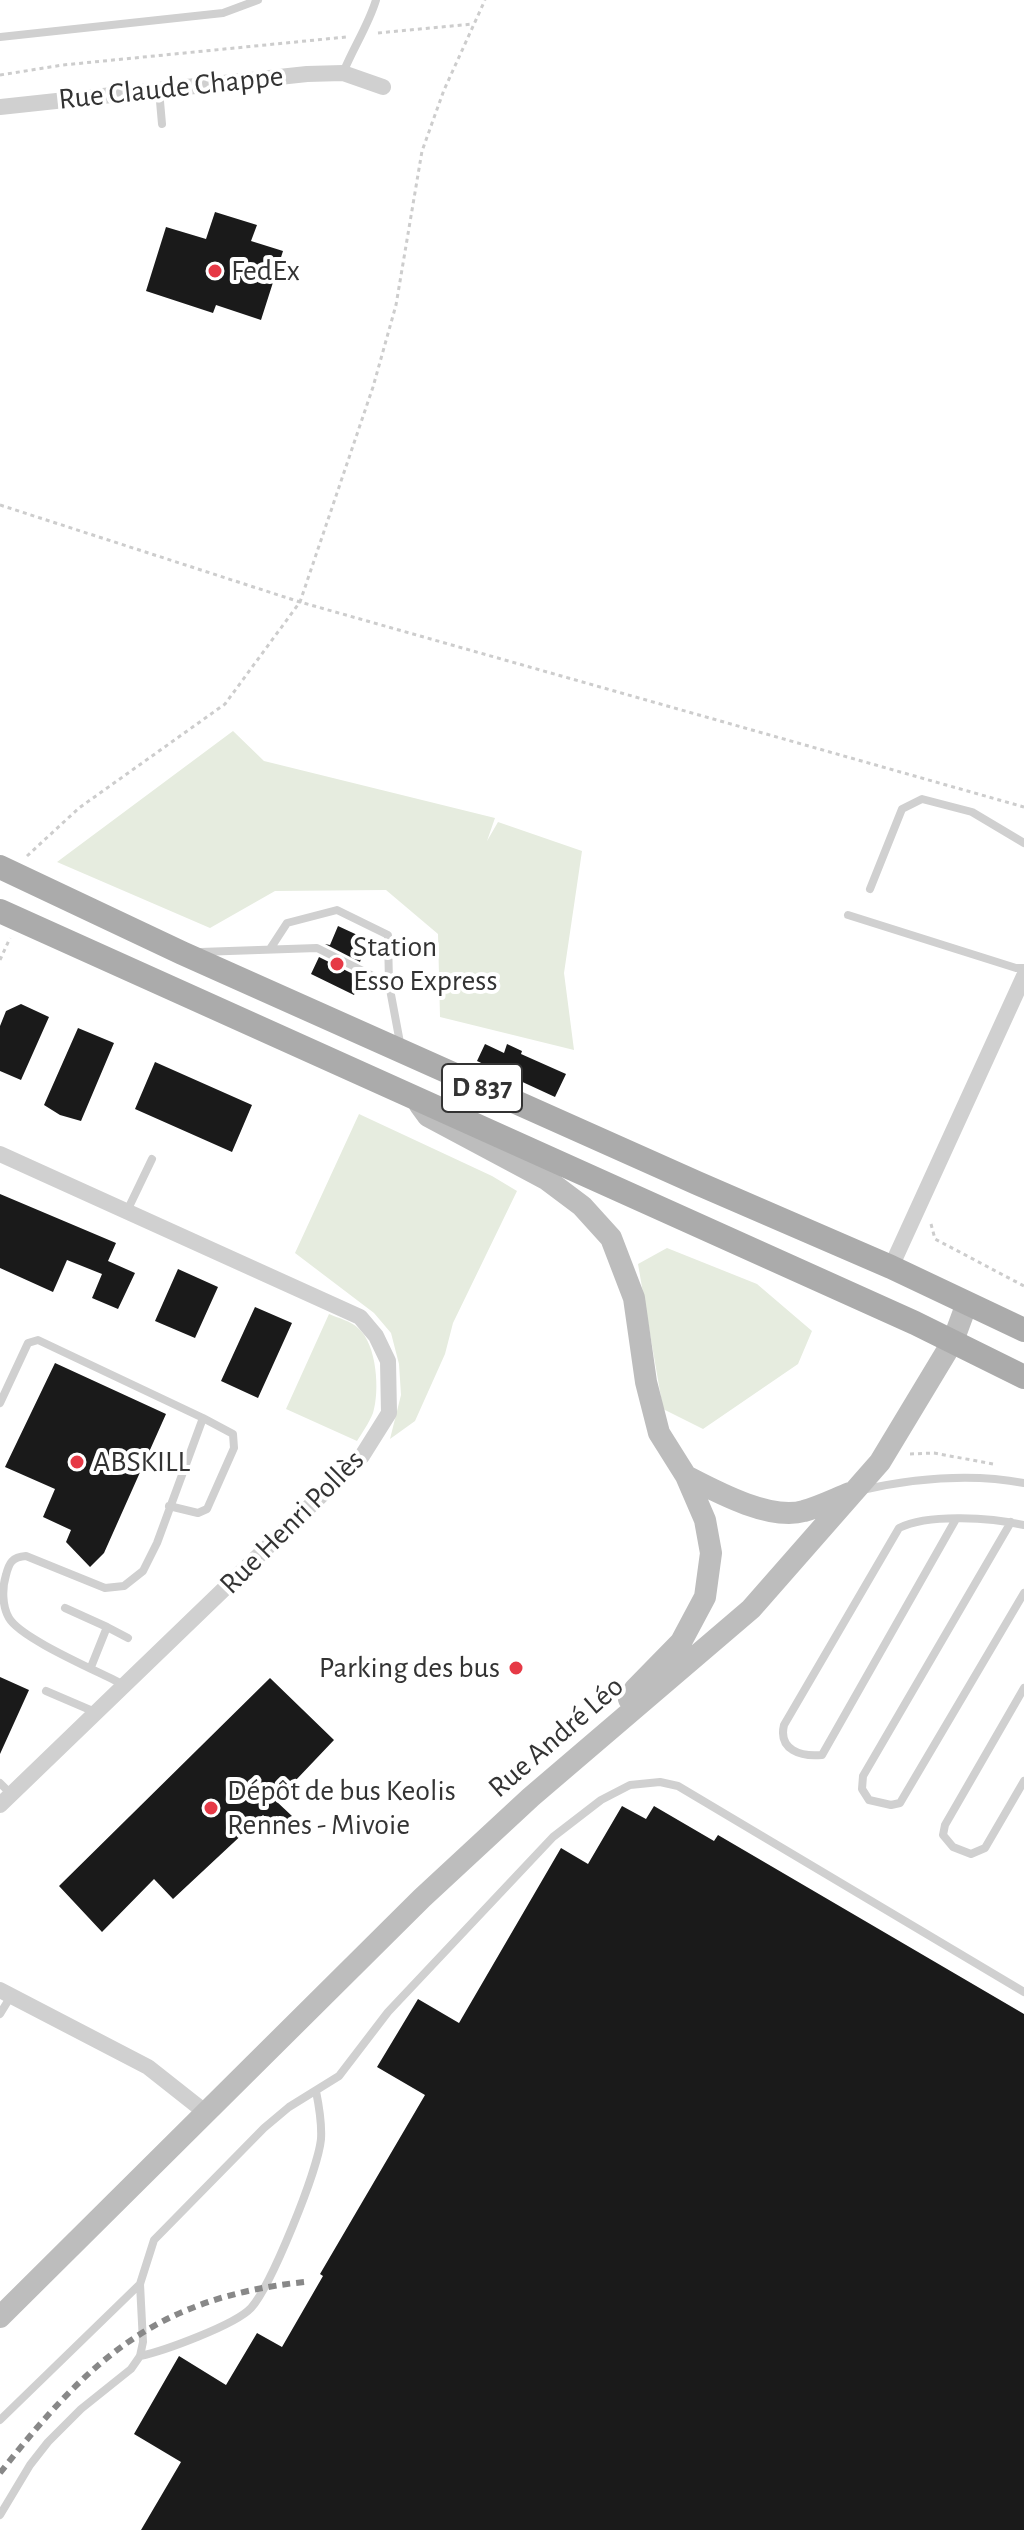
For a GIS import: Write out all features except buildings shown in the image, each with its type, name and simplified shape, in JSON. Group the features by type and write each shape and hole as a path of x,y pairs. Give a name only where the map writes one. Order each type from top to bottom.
{"main road":[{"name":"D 837","path":"5,869 182,953 891,1267 1024,1330"},
{"name":"D 837","path":"0,911 953,1341 1024,1377"}],"street":[{"name":"Rue Claude Chappe","path":"0,107 307,74 343,73 383,87"},
{"path":"891,1267 1024,976"},
{"path":"412,1095 428,1116 546,1179 582,1206 611,1238 634,1298 646,1382 659,1433 686,1476 705,1520 711,1553 705,1597 681,1642 635,1689 613,1726"},
{"name":"Rue Henri Pollès","path":"0,1154 360,1317 376,1336 388,1361 389,1413 362,1456 96,1712 4,1794"},
{"name":"Rue André Léo","path":"0,2317 422,1898 531,1797 751,1609 857,1491 885,1454 953,1341 967,1303"},
{"path":"686,1476 726,1497 763,1509 800,1513 857,1491"},
{"path":"6,1993 148,2067 205,2112"}],"lane":[{"path":"0,37 223,13 258,0"},
{"path":"343,73 359,36 369,23 376,0"},
{"path":"159,90 162,124"},
{"path":"870,889 902,809 922,799 972,812 1024,843"},
{"path":"270,949 287,923 337,910 388,935 389,984 402,1052"},
{"path":"848,915 1024,968"},
{"path":"182,953 317,948 389,984"},
{"path":"127,1212 152,1159"},
{"path":"0,1403 28,1343 38,1340 233,1434 234,1448 207,1509 198,1513 169,1506"},
{"path":"124,1685 27,1636 9,1619 2,1589 4,1560 26,1556 105,1588 124,1586 143,1571 157,1543 203,1418"},
{"path":"857,1491 912,1479 992,1478 1024,1483"},
{"path":"956,1519 822,1755 799,1754 786,1746 782,1736 784,1725 899,1528 907,1524 956,1519 996,1518 1024,1525"},
{"path":"1011,1522 863,1776 862,1789 869,1800 891,1805 900,1803 1024,1593"},
{"path":"65,1608 128,1638"},
{"path":"91,1667 107,1627"},
{"path":"1024,1688 945,1825 943,1835 953,1847 971,1854 985,1848 1024,1781"},
{"path":"46,1691 96,1712"},
{"path":"0,2515 30,2465 48,2442 81,2409 131,2369 140,2356 143,2342 140,2284 154,2240 264,2128 349,2066 388,2012 553,1837 601,1800 638,1782 678,1786 1024,1992"},
{"path":"0,2014 6,1993"},
{"path":"140,2356 161,2352 250,2310 266,2286 307,2187 321,2141 316,2091"},
{"path":"0,2420 140,2284"}],"path":[{"path":"5,869 79,808 225,704 300,602 373,387 396,305 422,151 444,90 485,0"},
{"path":"0,75 63,65 473,24"},
{"path":"0,505 300,602 1024,807"},
{"path":"885,1454 934,1453 996,1465"}],"shaded area":[{"path":"233,731 264,761 495,818 487,841 498,822 582,851 564,973 574,1050 440,1017 438,934 386,890 275,891 210,928 57,862"},
{"path":"359,1114 492,1176 517,1191 453,1323 445,1354 415,1421 390,1439 401,1395 399,1364 391,1333 374,1313 295,1253"},
{"path":"667,1248 757,1284 812,1331 798,1364 703,1429 663,1409 638,1264"},
{"path":"329,1314 358,1328 373,1356 375,1404 357,1441 286,1409"}],"railway":[{"path":"0,2473 64,2398 96,2367 130,2341 166,2320 206,2303 252,2290 304,2282"}],"place":[{"name":"FedEx","path":"215,271"},
{"name":"Station Esso Express","path":"337,964"},
{"name":"ABSKILL","path":"77,1462"},
{"name":"Parking des bus","path":"516,1668"},
{"name":"Dépôt de bus Keolis Rennes - Mivoie","path":"211,1808"}]}
